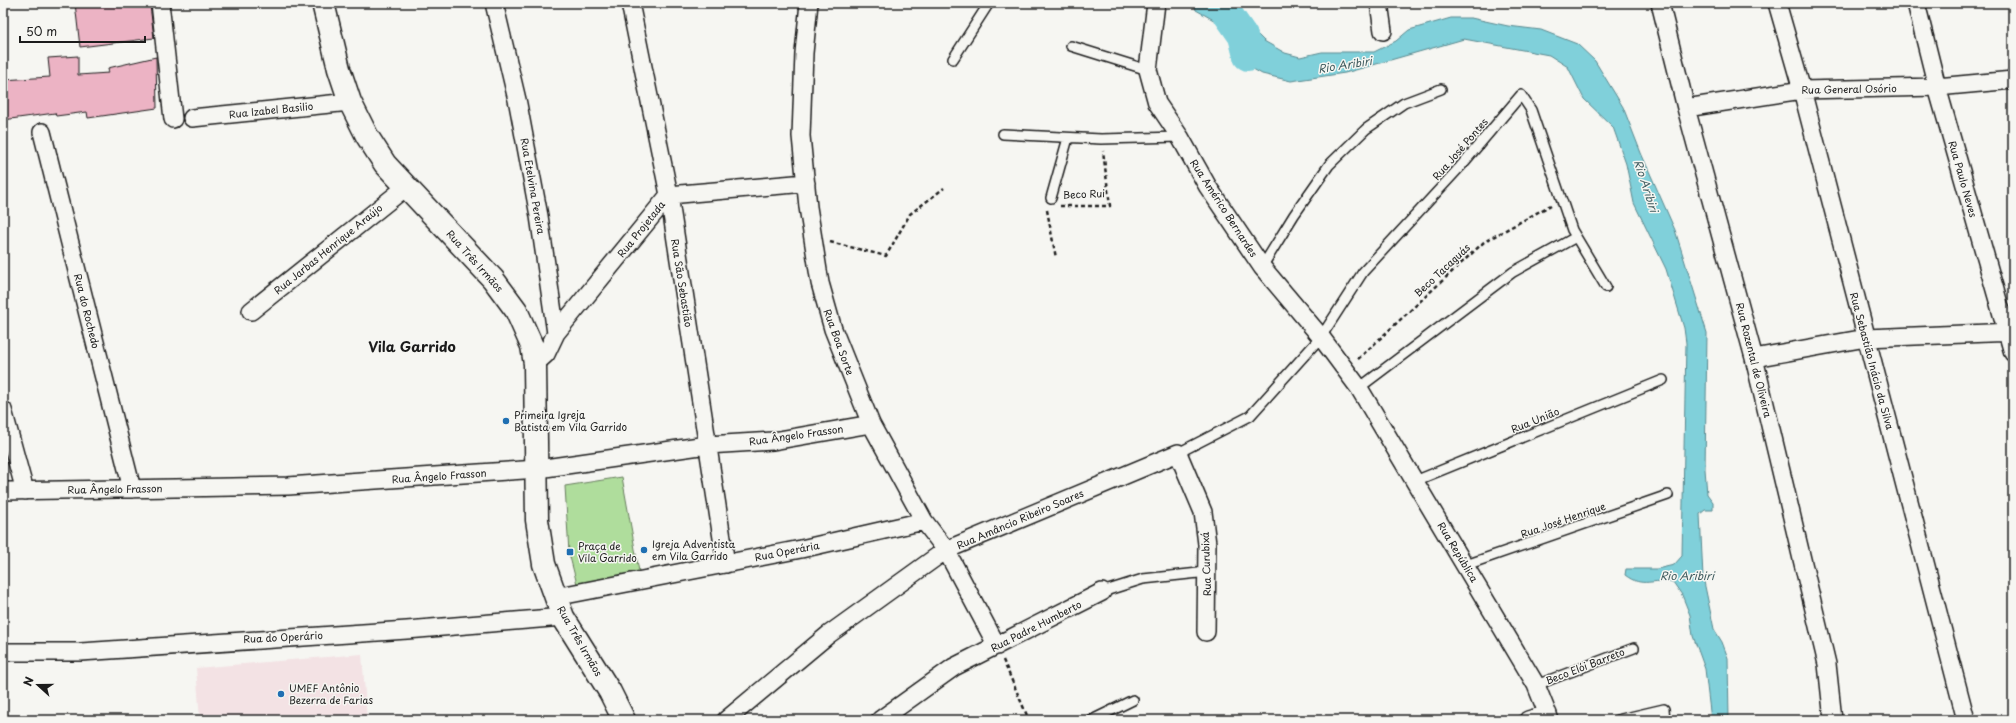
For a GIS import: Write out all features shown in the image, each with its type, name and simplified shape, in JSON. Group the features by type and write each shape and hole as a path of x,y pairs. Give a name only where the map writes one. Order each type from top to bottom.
{"street":[{"path":"160,3 173,119"},
{"name":"Rua Três Irmãos","path":"323,3 339,69 350,102 367,136 385,164 492,279 516,310 532,346 535,364 538,469 537,520 544,564 563,616 610,692 624,720"},
{"name":"Rua Etelvina Pereira","path":"494,3 518,104 539,216 556,333"},
{"name":"Rua São Sebastião","path":"630,3 669,196 726,564"},
{"name":"Rua Boa Sorte","path":"809,3 801,136 820,283 833,329 871,424 924,521 946,550 997,646"},
{"name":"Rua Américo Bernardes","path":"1156,3 1148,70 1157,102 1180,137 1208,187 1262,267 1320,337 1359,388"},
{"path":"1379,3 1384,31"},
{"name":"Rua Rozental de Oliveira","path":"1660,3 1686,108 1754,358 1827,664 1833,720"},
{"name":"Rua Sebastião Inácio da Silva","path":"1777,3 1802,90 1966,720"},
{"name":"Rua Paulo Neves","path":"1916,3 1937,87 2010,332 2013,353"},
{"name":"Rua General Osório","path":"1686,108 1802,90 1937,87 2013,80"},
{"name":"Rua Izabel Basilio","path":"192,118 350,102"},
{"name":"Rua do Rochedo","path":"42,132 132,489"},
{"name":"Rua Projetada","path":"556,333 669,196 806,183"},
{"name":"Rua Jarbas Henrique Araújo","path":"251,311 406,187"},
{"path":"1754,358 1866,338 2010,332"},
{"path":"535,364 546,354 556,333"},
{"name":"Rua República","path":"1359,388 1466,565 1536,685 1549,717"},
{"path":"3,410 25,491"},
{"name":"Rua Ângelo Frasson","path":"3,491 288,486 538,469 707,445 773,441 871,424"},
{"name":"Rua Amâncio Ribeiro Soares","path":"726,720 828,635 946,550 1178,453"},
{"name":"Rua Curubixá","path":"1178,453 1203,512 1207,544 1208,572 1206,632"},
{"name":"Rua Operária","path":"555,597 801,549 924,521"},
{"name":"Rua Padre Humberto","path":"880,720 954,667 1102,592"},
{"name":"Rua do Operário","path":"3,652 81,652 407,630 563,616"},
{"path":"1528,720 1549,717"}],"lane":[{"path":"953,59 989,3"},
{"path":"1071,46 1148,70"},
{"path":"1262,267 1294,216 1329,165 1366,129 1404,103 1442,88"},
{"name":"Rua José Pontes","path":"1320,337 1363,272 1460,167 1521,95 1531,110 1572,230 1606,288"},
{"path":"1003,134 1101,139 1180,137"},
{"name":"Beco Rui","path":"1051,203 1068,138"},
{"path":"1359,388 1513,272 1576,237"},
{"name":"Rua Amâncio Ribeiro Soares","path":"1178,453 1250,416 1320,337"},
{"name":"Rua União","path":"1415,481 1663,380"},
{"name":"Rua José Henrique","path":"1466,565 1668,496"},
{"name":"Rua Padre Humberto","path":"1102,592 1143,579 1208,572"},
{"name":"Beco Elói Barreto","path":"1536,685 1634,648"},
{"path":"1092,720 1133,700"},
{"path":"1617,720 1664,709 1665,720"}],"path":[{"name":"Beco Rui","path":"1051,203 1110,206 1101,139"},
{"path":"813,237 886,256 910,214 944,188"},
{"name":"Beco Tacaguás","path":"1346,370 1484,242 1562,199"},
{"path":"1051,203 1056,258"},
{"path":"997,646 1028,720"}],"shaded area":[{"name":"UMEF Antônio Bezerra de Farias","path":"362,654 367,720 200,720 196,668"}],"green space":[{"path":"622,477 640,577 578,588 569,553 565,486"}],"water":[{"name":"Rio Aribiri","path":"1194,3 1212,3 1225,16 1258,35 1264,41 1285,53 1300,57 1322,52 1374,52 1396,41 1409,30 1451,18 1471,18 1508,26 1541,30 1577,44 1595,61 1623,107 1641,153 1675,230 1707,333 1705,469 1707,494 1713,502 1713,510 1705,510 1700,514 1703,577 1714,629 1722,642 1728,658 1729,720 1711,720 1705,669 1693,636 1690,615 1682,595 1673,582 1643,582 1631,579 1625,575 1626,569 1657,569 1674,565 1682,556 1686,343 1684,328 1666,269 1634,203 1626,164 1613,127 1584,99 1568,67 1549,55 1464,39 1345,73 1291,81 1262,74 1246,65 1239,57 1235,42 1224,32 1219,23 1196,10"}],"building":[{"path":"75,3 132,3 150,5 154,38 80,47"},
{"path":"78,56 78,75 109,73 108,68 156,57 157,108 88,118 87,112 56,116 55,113 3,120 3,80 50,77 48,58"}],"waterway":[{"name":"Rio Aribiri","path":"1220,3 1243,36 1248,56"}],"place":[{"name":"Primeira Igreja Batista em Vila Garrido","path":"506,421"},
{"name":"Igreja Adventista em Vila Garrido","path":"644,550"},
{"name":"Praça de Vila Garrido","path":"570,552"},
{"name":"UMEF Antônio Bezerra de Farias","path":"281,694"}],"district":[{"name":"Vila Garrido","path":"412,347"}]}
